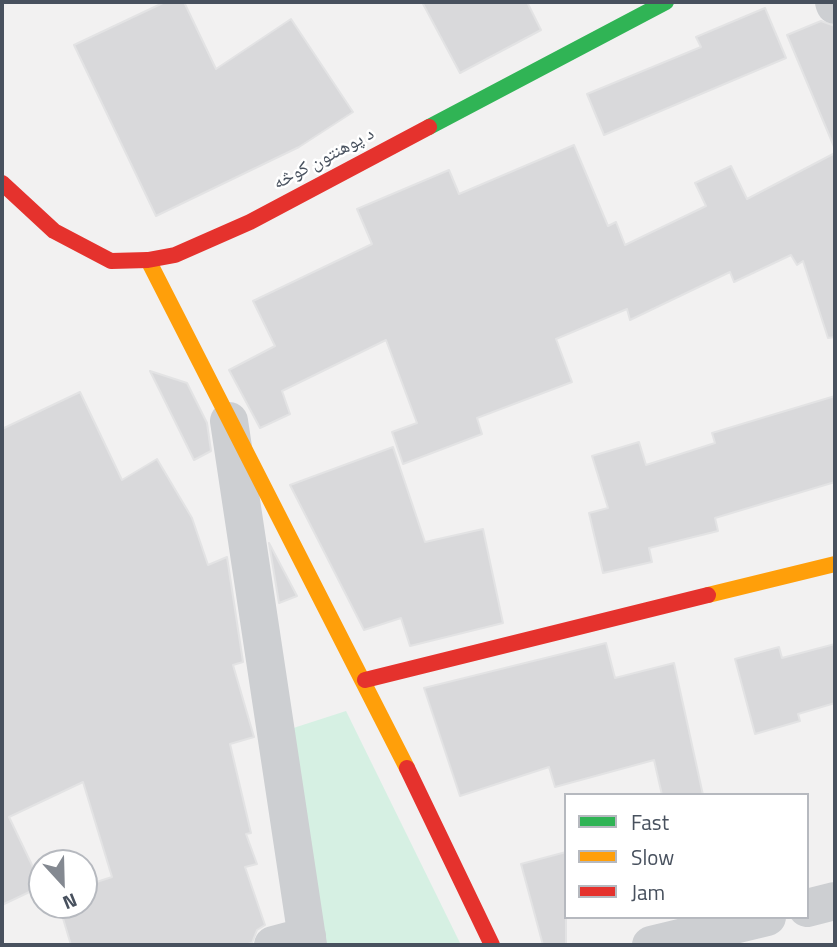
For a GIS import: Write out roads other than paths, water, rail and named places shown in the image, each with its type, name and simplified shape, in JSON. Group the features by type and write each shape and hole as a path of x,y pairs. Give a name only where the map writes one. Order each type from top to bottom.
{"street":[{"name":"د پوهنتون کوڅه","path":"2,183 54,230 111,261 148,260 176,255 250,222 666,2"},
{"path":"148,260 365,680 492,945"},
{"path":"229,419 296,942"},
{"path":"365,680 835,564"},
{"path":"809,908 835,901"},
{"path":"651,945 759,919"}]}
